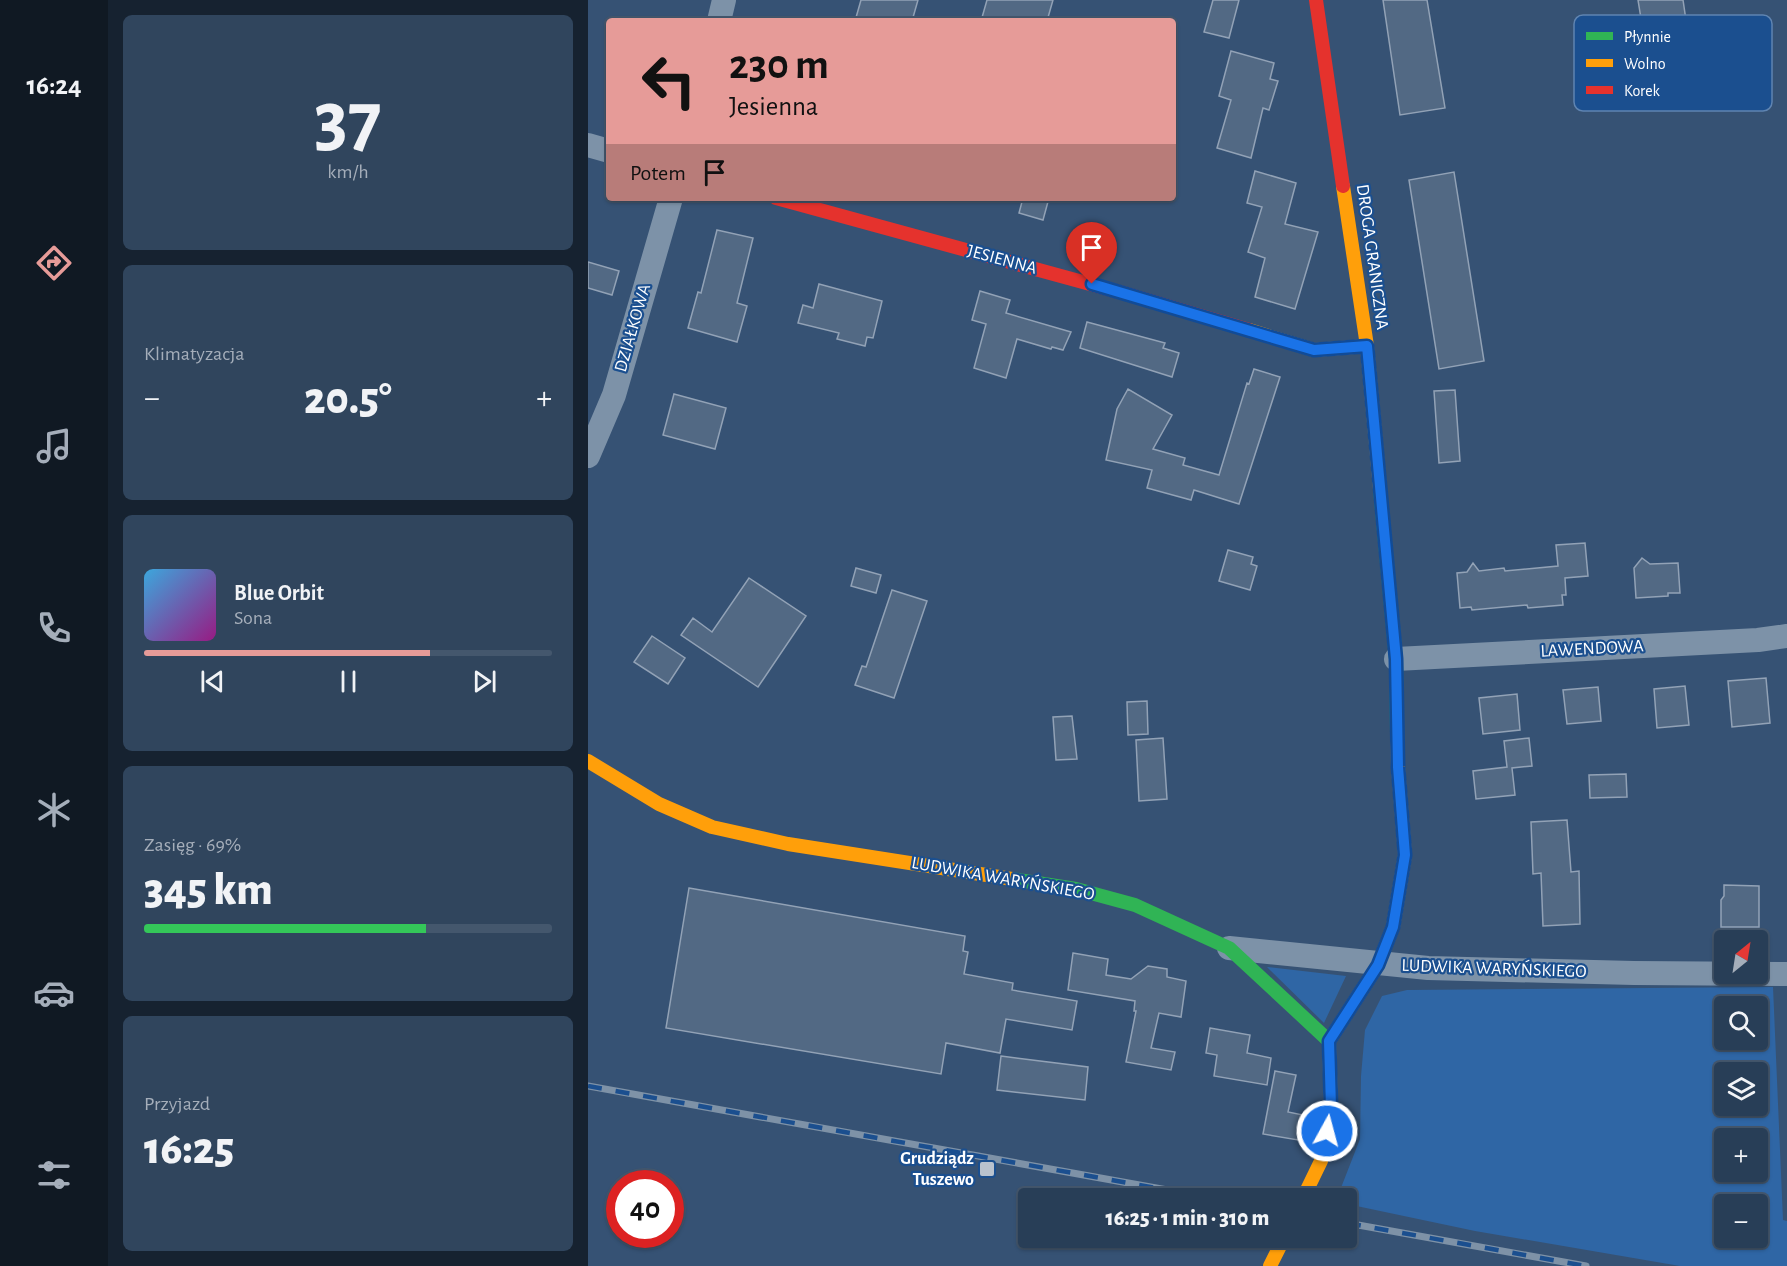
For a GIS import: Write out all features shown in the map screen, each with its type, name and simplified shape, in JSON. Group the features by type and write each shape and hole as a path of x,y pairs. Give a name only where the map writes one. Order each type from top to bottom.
{"street":[{"path":"720,18 724,0"},
{"name":"DROGA GRANICZNA","path":"1316,0 1367,346 1396,659 1398,767 1405,855 1393,927 1378,965 1329,1041"},
{"path":"588,145 606,150"},
{"name":"DZIAŁKOWA","path":"588,456 614,394 670,201"},
{"name":"JESIENNA","path":"787,201 1123,293 1314,350 1367,346"},
{"name":"LAWENDOWA","path":"1396,659 1758,640 1787,636"},
{"name":"LUDWIKA WARYŃSKIEGO","path":"588,760 659,804 712,826 788,844 1076,889 1135,905 1229,948 1378,965 1428,968 1787,974"},
{"path":"1229,948 1329,1041 1331,1107 1321,1161 1308,1188"},
{"path":"1270,1266 1279,1248"}],"shaded area":[{"path":"1267,967 1346,976 1324,1023"},
{"path":"1773,987 1783,1220 1787,1221 1787,1266 1680,1266 1475,1231 1357,1206 1357,1188 1341,1188 1360,1139 1361,1076 1365,1030 1382,996 1407,990"}],"building":[{"path":"861,0 918,0 913,18 856,18"},
{"path":"987,0 1053,0 1048,18 982,18"},
{"path":"1213,0 1239,0 1229,38 1204,32"},
{"path":"1383,0 1427,0 1445,108 1400,115"},
{"path":"1638,0 1683,0 1685,15 1640,15"},
{"path":"1231,51 1274,63 1270,79 1278,81 1269,110 1263,108 1251,158 1217,148 1231,100 1219,96"},
{"path":"1255,171 1296,183 1285,224 1318,232 1295,309 1255,297 1265,258 1248,252 1262,207 1247,203"},
{"path":"1454,172 1484,361 1439,369 1409,180"},
{"path":"1022,201 1048,201 1043,220 1019,213"},
{"path":"717,230 753,238 737,303 747,306 737,342 688,328 698,292 701,293"},
{"path":"588,262 619,271 612,295 588,288"},
{"path":"819,284 882,301 873,338 867,337 865,346 837,339 839,333 798,323 803,305 813,308"},
{"path":"980,291 1010,300 1006,313 1071,332 1063,350 1052,347 1051,349 1017,339 1006,378 974,368 986,324 972,320"},
{"path":"1087,322 1165,343 1163,348 1179,353 1172,377 1080,348"},
{"path":"1254,369 1280,377 1239,504 1194,490 1191,500 1147,488 1152,470 1106,460 1117,409 1128,389 1172,415 1153,449 1185,458 1183,465 1219,475 1247,383 1249,384"},
{"path":"1455,390 1460,461 1439,463 1434,391"},
{"path":"674,394 726,408 715,449 663,435"},
{"path":"1585,543 1588,576 1565,578 1566,595 1562,595 1563,605 1528,608 1527,605 1472,610 1471,607 1460,608 1457,573 1467,572 1473,563 1479,571 1558,566 1556,545"},
{"path":"1228,550 1253,557 1251,564 1257,566 1250,590 1219,581"},
{"path":"1642,558 1650,564 1678,563 1680,593 1636,598 1634,568"},
{"path":"856,568 881,575 876,593 851,586"},
{"path":"749,578 806,616 758,687 681,635 693,618 712,632"},
{"path":"892,590 927,601 894,698 855,685 862,666 866,667"},
{"path":"652,636 685,658 668,684 634,662"},
{"path":"1766,678 1770,723 1732,727 1728,681"},
{"path":"1685,686 1689,725 1657,728 1654,689"},
{"path":"1598,687 1601,721 1567,724 1563,690"},
{"path":"1517,694 1520,730 1483,734 1479,698"},
{"path":"1147,701 1148,734 1128,735 1127,702"},
{"path":"1072,716 1077,759 1056,760 1053,717"},
{"path":"1163,738 1167,799 1139,801 1136,740"},
{"path":"1529,738 1532,766 1512,768 1515,795 1476,799 1473,771 1507,767 1504,741"},
{"path":"1626,774 1627,797 1590,798 1589,775"},
{"path":"1567,820 1571,872 1579,871 1580,924 1543,926 1541,873 1533,874 1531,822"},
{"path":"1724,885 1759,886 1759,927 1721,927 1721,900 1724,896"},
{"path":"689,888 965,936 963,951 968,952 964,974 1013,983 1012,990 1077,1001 1072,1030 1006,1019 1000,1053 946,1043 941,1074 666,1028"},
{"path":"1073,953 1108,959 1106,975 1131,979 1148,966 1167,969 1167,977 1186,981 1181,1017 1159,1013 1151,1048 1175,1052 1171,1070 1126,1062 1136,1011 1134,1011 1135,1001 1068,990"},
{"path":"1210,1028 1250,1035 1247,1053 1271,1058 1267,1085 1214,1076 1217,1055 1206,1053"},
{"path":"1001,1056 1088,1067 1085,1100 997,1090"},
{"path":"1275,1071 1296,1075 1288,1112 1303,1115 1298,1140 1263,1134"}],"railway":[{"path":"588,1086 1156,1188"},
{"path":"1357,1225 1586,1266"}],"traffic: fast":[{"path":"1380,489 1396,659 1397,732"},
{"path":"1012,879 1076,889 1135,905 1229,948 1329,1041"}],"traffic: slow":[{"path":"1343,186 1367,346 1380,489"},
{"path":"1249,330 1314,350 1367,346"},
{"path":"1308,1188 1321,1161 1331,1107 1329,1041 1378,965 1393,927 1405,855 1397,732"},
{"path":"588,761 659,804 712,827 788,844 1012,879"},
{"path":"1270,1266 1279,1248"}],"traffic: jam":[{"path":"1316,0 1343,186"},
{"path":"787,201 1249,330"}],"place":[{"name":"Grudziądz Tuszewo","path":"987,1169"}],"route":[{"path":"1092,284 1314,350 1367,346 1396,659 1398,767 1405,855 1393,927 1378,965 1364,983 1329,1041 1331,1107 1327,1131"}]}
